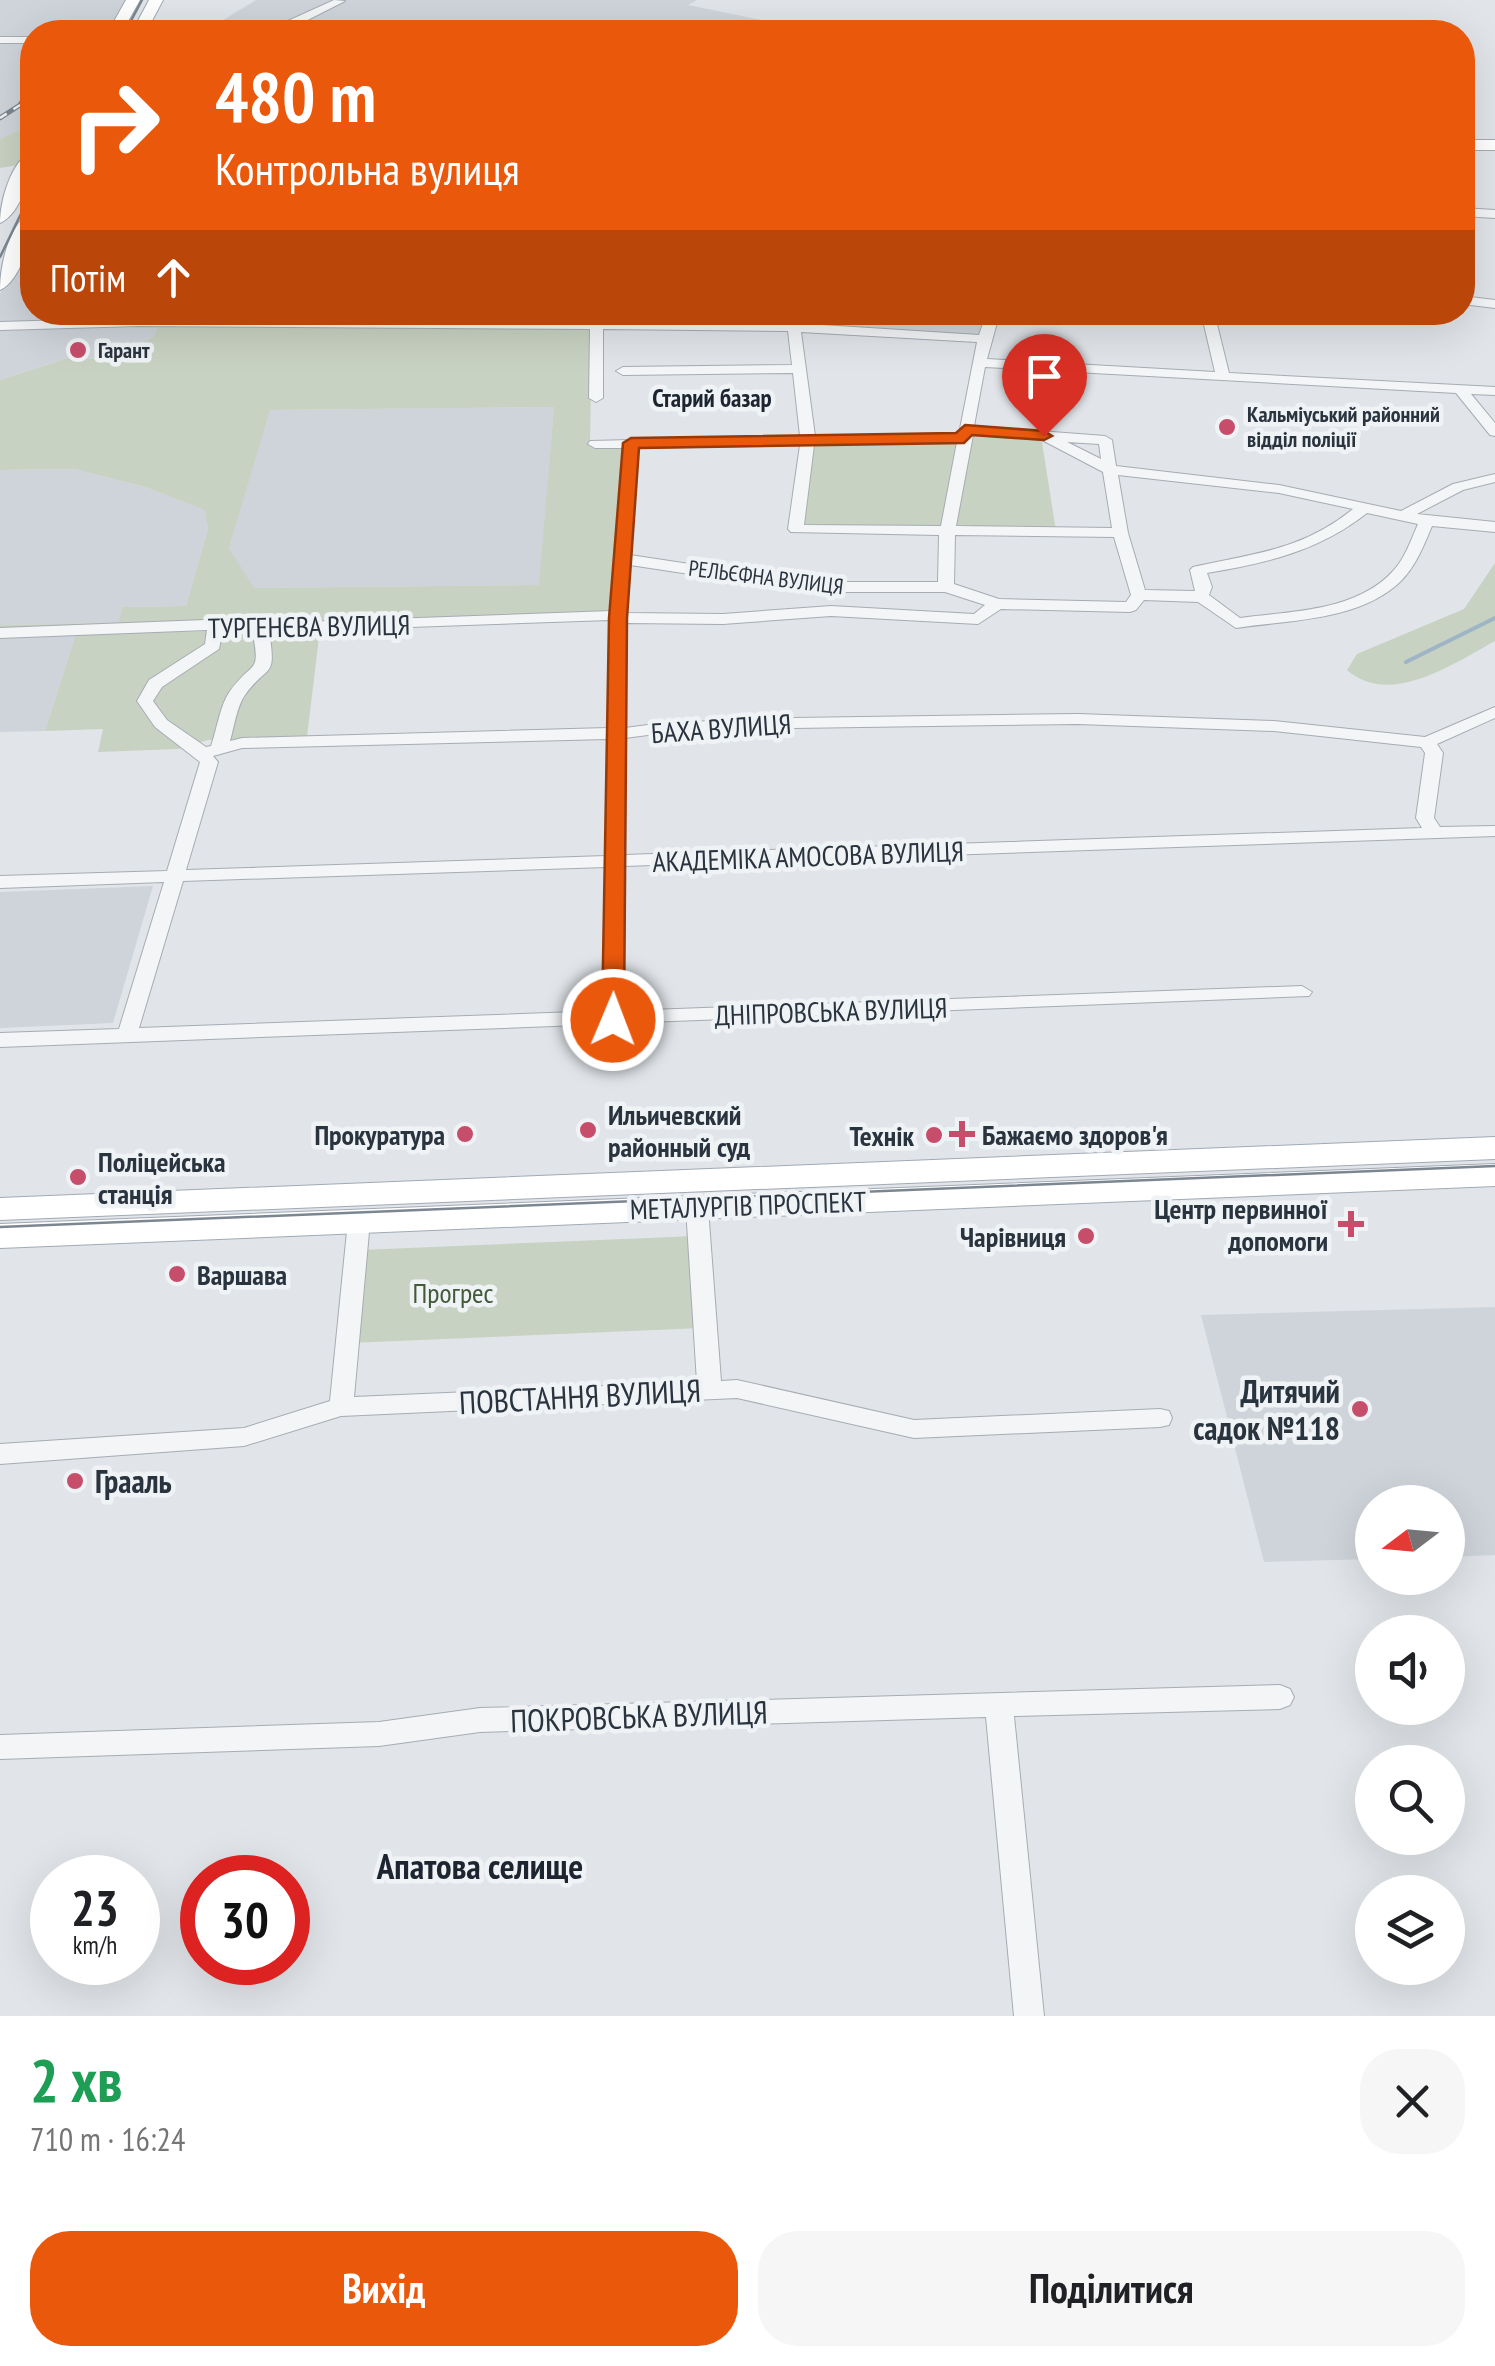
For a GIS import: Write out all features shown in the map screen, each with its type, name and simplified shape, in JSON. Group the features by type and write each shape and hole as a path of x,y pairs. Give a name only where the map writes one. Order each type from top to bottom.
{"main road":[{"path":"0,218 20,180"},
{"path":"0,284 20,242"},
{"name":"МЕТАЛУРГІВ ПРОСПЕКТ","path":"0,1236 360,1208 696,1194 1495,1148"},
{"name":"МЕТАЛУРГІВ ПРОСПЕКТ","path":"696,1194 1495,1174"},
{"name":"МЕТАЛУРГІВ ПРОСПЕКТ","path":"0,1210 360,1208"}],"street":[{"path":"298,20 340,1"},
{"path":"0,326 34,325"},
{"path":"592,325 623,325"},
{"path":"789,325 984,339"},
{"path":"946,587 947,532 989,325"},
{"path":"1209,325 1223,376"},
{"path":"596,398 598,326"},
{"path":"794,327 808,440 796,529 1120,533"},
{"path":"979,362 1495,391"},
{"path":"623,371 800,369"},
{"path":"1460,389 1495,432"},
{"path":"595,444 964,434 1105,440 1120,533 1139,595"},
{"path":"1044,436 1110,470 1279,490 1427,521 1495,527"},
{"path":"613,1020 618,617 631,443"},
{"path":"1402,516 1458,487 1495,478"},
{"path":"1364,508 1318,543 1262,559 1198,570 1204,587 1201,596 1224,608 1236,623 1353,601 1394,580 1407,564 1427,521"},
{"name":"РЕЛЬЄФНА ВУЛИЦЯ","path":"622,559 808,587 946,587 997,604 1130,608 1139,595 1201,596"},
{"name":"РЕЛЬЄФНА ВУЛИЦЯ","path":"618,617 723,619 830,611 978,619 997,604"},
{"name":"ТУРГЕНЄВА ВУЛИЦЯ","path":"0,633 215,627 256,622 260,627 413,626 618,617"},
{"path":"212,749 162,724 147,709 145,701 155,684 213,646 215,627"},
{"path":"127,1036 212,749 236,694 259,673 265,659 260,627"},
{"path":"1434,832 1424,818 1434,754 1427,742 1495,712"},
{"name":"БАХА ВУЛИЦЯ","path":"212,749 793,722 1078,719 1274,726 1427,742"},
{"name":"АКАДЕМІКА АМОСОВА ВУЛИЦЯ","path":"0,882 1495,831"},
{"name":"ДНІПРОВСЬКА ВУЛИЦЯ","path":"0,1040 1302,992"},
{"path":"696,1194 710,1390"},
{"path":"341,1406 360,1208"},
{"name":"ПОВСТАННЯ ВУЛИЦЯ","path":"0,1454 244,1436 341,1406 737,1389 914,1429 1160,1418"},
{"name":"ПОКРОВСЬКА ВУЛИЦЯ","path":"0,1747 379,1734 480,1720 1280,1696"},
{"path":"999,1706 1029,2016"}],"shaded area":[{"path":"0,0 130,0 119,20 20,20 20,38 0,39"},
{"path":"256,0 697,0 688,5 761,20 223,20"},
{"path":"20,41 20,130 0,139 0,42"},
{"path":"20,252 20,324 0,324 0,294"},
{"path":"159,325 156,336 116,358 65,359 0,380 0,328"},
{"path":"797,325 984,325 980,336"},
{"path":"554,407 540,585 253,588 229,548 269,410"},
{"path":"74,469 145,487 206,510 208,529 186,606 124,607 118,623 0,625 0,470"},
{"path":"76,634 45,731 0,732 0,636"},
{"path":"153,886 113,1023 0,1028 0,892"},
{"name":"Дитячий садок №118","path":"1495,1307 1495,1555 1465,1556 1465,1485 1355,1485 1355,1559 1264,1562 1201,1315"}],"green space":[{"path":"20,130 19,165 0,168 0,139"},
{"path":"159,325 592,328 590,445 626,445 613,612 416,622 0,630 0,625 118,623 123,607 186,606 208,529 205,510 145,487 74,469 0,470 0,380 65,359 116,358 155,336","holes":["554,407 539,585 254,588 229,548 270,410"]},
{"path":"968,432 1041,436 1056,531 950,531"},
{"path":"960,439 944,531 799,528 811,442"},
{"path":"1495,563 1495,641 1442,670 1402,683 1364,681 1347,670 1357,654 1464,609"},
{"path":"320,629 307,737 208,740 178,749 98,752 103,729 45,731 76,634"},
{"name":"Прогрес","path":"696,1236 702,1328 351,1343 360,1250"}],"waterway":[{"path":"1406,662 1495,618"}],"tram line":[{"path":"131,20 142,0"},
{"path":"0,257 20,216"},
{"path":"0,1227 1495,1166"}],"railway":[{"path":"0,118 20,105"}],"place":[{"name":"Гарант","path":"78,350"},
{"name":"Кальміуський районний відділ поліції","path":"1227,427"},
{"name":"Ильичевский районный суд","path":"588,1130"},
{"name":"Прокуратура","path":"465,1134"},
{"name":"Бажаємо здоров'я","path":"962,1134"},
{"name":"Технік","path":"934,1135"},
{"name":"Поліцейська станція","path":"78,1177"},
{"name":"Центр первинної допомоги","path":"1351,1224"},
{"name":"Чарівниця","path":"1086,1236"},
{"name":"Варшава","path":"177,1274"},
{"name":"Дитячий садок №118","path":"1360,1409"},
{"name":"Грааль","path":"75,1481"}],"district":[{"name":"Старий базар","path":"712,398"},
{"name":"Апатова селище","path":"480,1866"}],"route":[{"path":"613,1020 618,618 631,443 964,438 965,430 1044,436"}]}
